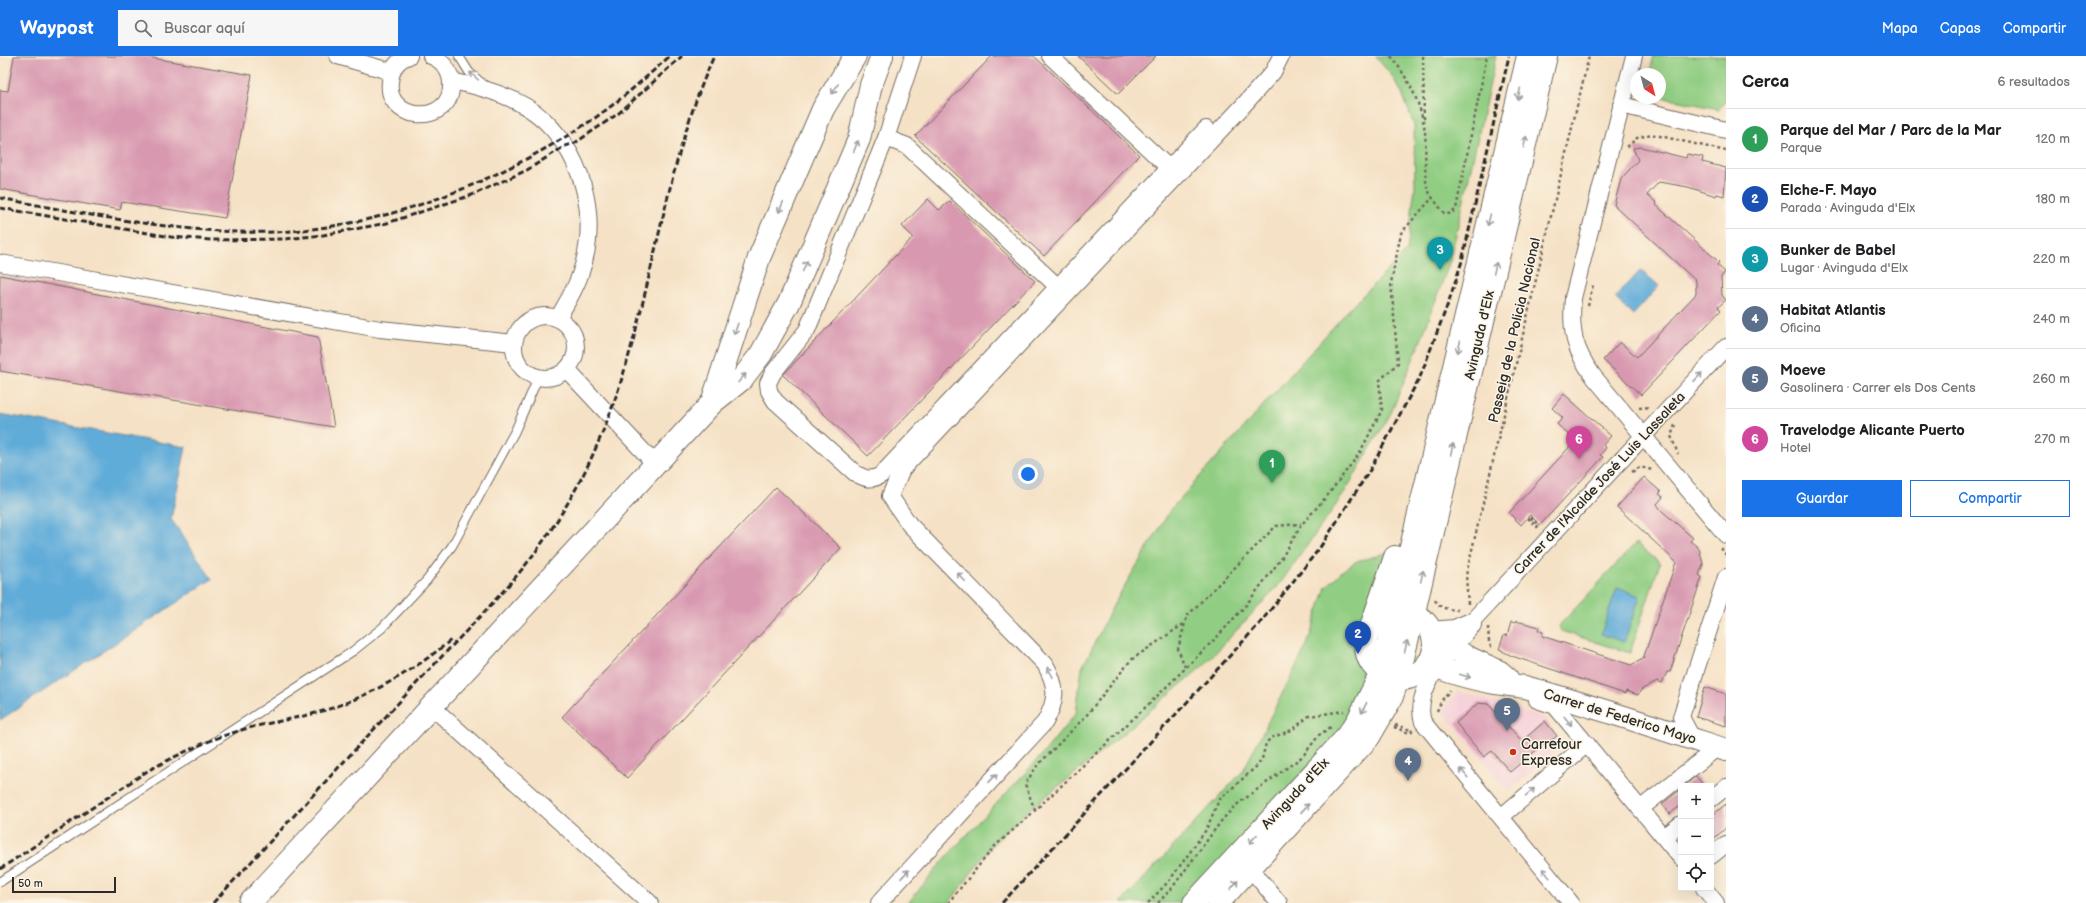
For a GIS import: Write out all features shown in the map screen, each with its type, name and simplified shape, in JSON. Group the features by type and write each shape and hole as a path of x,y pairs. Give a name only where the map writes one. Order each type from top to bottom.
{"main road":[{"path":"712,403 762,251 823,109 855,56"},
{"path":"250,903 712,403 741,380 761,354 789,303 859,139 871,85 882,56"},
{"name":"Avinguda d'Elx","path":"1405,612 1454,371 1528,56"},
{"name":"Avinguda d'Elx","path":"1218,903 1369,737 1391,699 1390,676 1405,612 1546,56"},
{"path":"1371,626 1382,616 1405,612 1423,619 1431,630 1434,647 1432,670 1415,675 1390,676 1372,664 1367,652 1368,635 1371,626 1395,554 1424,447 1454,371"},
{"name":"Carrer de Federico Mayo","path":"1431,630 1453,648 1472,660 1500,672 1514,684"},
{"name":"Carrer de Federico Mayo","path":"1432,670 1496,683 1514,684 1722,748"},
{"name":"Avinguda d'Elx","path":"1194,903 1343,741 1390,676"}],"street":[{"path":"338,56 392,72"},
{"path":"408,56 396,66 392,72 390,82 392,97 402,109 410,114 421,115 431,114 440,108 446,101 450,92 451,81 444,64 435,57"},
{"path":"913,56 886,138 807,330 773,372 768,383 769,391 775,401 855,473 865,479 874,479 881,475 1057,286 1274,59"},
{"path":"1050,56 1169,168"},
{"path":"1634,56 1573,298 1571,321 1578,353 1586,366 1726,535"},
{"path":"879,903 1045,722 1052,709 1055,693 1053,677 1045,664 905,518 890,496 902,468 1241,108 1273,72 1274,59"},
{"path":"451,81 493,92 524,107 544,121 565,146 584,185 588,207 589,230 586,253 580,275 558,318"},
{"path":"1622,105 1726,130"},
{"path":"886,138 907,146 1057,286"},
{"path":"0,263 380,329 514,343"},
{"path":"539,316 558,318 567,324 573,332 576,342 576,352 573,361 567,370 554,377 538,378 529,374 520,365 514,352 514,343 522,326 530,320 539,316"},
{"name":"Carrer de l'Alcalde José Luis Lassaleta","path":"1431,630 1454,628 1471,614 1726,347"},
{"path":"567,370 656,465"},
{"path":"1692,738 1681,717 1726,577"},
{"name":"Carrer de l'Alcalde José Luis Lassaleta","path":"1471,614 1473,625 1432,670 1421,704 1423,722 1571,903"},
{"path":"1514,684 1529,697 1555,706 1679,855"},
{"path":"431,706 650,903"},
{"path":"1500,817 1587,744"},
{"path":"1640,809 1722,748"},
{"path":"1714,797 1726,787"},
{"path":"1664,837 1678,826"},
{"path":"1712,855 1726,844"},
{"path":"1250,868 1279,903"},
{"path":"1706,891 1716,903"}],"lane":[{"path":"459,56 470,72 493,92"},
{"path":"0,882 346,656 382,628 427,580 452,546 515,432 538,378"}],"path":[{"path":"1391,56 1404,74 1417,99 1424,125"},
{"path":"1423,56 1424,125 1427,152 1425,171 1428,190 1444,213 1451,214 1456,209 1487,56"},
{"name":"Passeig de la Policia Nacional","path":"1471,614 1466,575 1589,56"},
{"path":"1624,150 1637,138 1651,134 1726,151"},
{"path":"948,903 995,846 1035,810 1218,636 1246,606 1281,559 1302,524 1328,495 1359,454 1382,410 1379,381 1398,362 1391,283 1401,233 1433,197"},
{"path":"1588,308 1594,278"},
{"path":"1637,408 1652,407"},
{"path":"1677,418 1671,436 1679,455"},
{"path":"1628,474 1640,467 1650,469 1656,473"},
{"path":"1528,517 1538,528"},
{"path":"1185,667 1178,649 1187,616 1276,526 1302,524"},
{"path":"1035,810 1025,784 1037,766 1085,717 1131,660 1185,623"},
{"path":"1488,626 1489,642 1494,653"},
{"path":"1437,717 1442,700 1455,688"},
{"path":"1148,903 1168,881 1206,830 1219,800 1258,765 1262,759 1266,743 1271,738 1292,730 1302,721 1315,714 1347,712"},
{"path":"1158,903 1172,888 1222,820 1235,806 1303,756 1319,735 1334,724"},
{"path":"1393,724 1416,732"},
{"path":"1388,731 1394,727 1410,733 1415,728"}],"shaded area":[{"path":"1459,691 1544,718 1566,745 1508,791 1442,710"}],"green space":[{"path":"1375,56 1496,56 1450,261 1423,335 1391,413 1343,495 1279,585 1205,664 1087,764 1032,807 994,843 949,903 908,903 949,854 1041,756 1076,713 1082,668 1116,600 1171,509 1351,307 1407,251 1415,187 1414,125 1402,93 1392,76"},
{"path":"1654,56 1726,56 1726,102 1719,109 1666,98 1666,68 1651,68"},
{"path":"1636,543 1660,563 1630,653 1561,631 1559,626"},
{"path":"1389,552 1362,624 1357,645 1362,668 1361,694 1348,723 1185,903 1121,903 1243,771 1307,645 1326,587 1342,571 1355,562"}],"water":[{"path":"1641,270 1659,286 1633,315 1615,298"},
{"path":"0,414 186,447 171,519 212,579 0,720"},
{"path":"1617,588 1640,596 1624,642 1601,634"}],"building":[{"path":"14,56 141,56 252,75 225,218 122,202 120,210 0,189 0,90 8,91"},
{"path":"992,56 1034,56 1139,155 1044,256 915,136"},
{"path":"1078,56 1156,56 1118,94"},
{"path":"1641,147 1686,158 1687,154 1703,157 1702,162 1726,168 1724,196 1717,194 1716,196 1688,187 1659,182 1647,195 1719,262 1717,265 1725,272 1721,277 1722,295 1726,300 1718,307 1721,310 1641,395 1603,360 1620,342 1637,357 1696,294 1696,281 1614,205 1621,179 1638,160 1633,148"},
{"path":"928,199 939,210 950,201 1035,281 868,456 783,375 913,237 902,226"},
{"path":"0,275 318,337 334,427 0,371"},
{"path":"1564,394 1611,436 1603,445 1606,448 1600,455 1603,457 1540,525 1530,515 1521,525 1509,513 1575,441 1557,424 1563,418 1552,408"},
{"path":"1644,477 1661,492 1659,494 1663,497 1657,504 1661,510 1693,538 1690,541 1699,548 1703,564 1699,575 1702,577 1670,672 1667,672 1662,683 1657,681 1641,690 1638,695 1626,691 1625,694 1512,656 1499,649 1504,635 1507,636 1511,622 1515,623 1516,621 1539,627 1538,630 1543,632 1542,636 1631,665 1643,659 1676,562 1617,507"},
{"path":"776,487 841,548 627,778 562,717"},
{"path":"1705,687 1726,694 1726,726 1696,717"},
{"path":"1478,703 1488,704 1522,741 1545,721 1557,736 1547,743 1546,742 1510,772 1492,751 1484,757 1456,723"},
{"path":"1696,776 1702,783 1688,783"},
{"path":"1678,791 1678,807 1670,814 1662,804"},
{"path":"1726,804 1726,828 1714,838 1714,819 1714,814"}],"railway":[{"path":"0,198 89,215 149,224 179,228 239,232 286,231 332,226 378,217 424,203 468,187 511,167 552,145 602,113 670,56"},
{"path":"0,208 171,237 212,240 285,239 323,235 387,223 472,195 527,170 565,146 575,143 619,113 682,56"},
{"path":"213,903 507,587 542,543 573,495 598,443 616,396 644,299 680,151 695,103 714,56"},
{"path":"1002,903 1260,623 1319,549 1370,470 1420,377 1449,301 1462,261 1509,56"},
{"path":"0,869 149,770 200,745 232,733 252,727 312,714 368,693 404,674 452,639"}],"place":[{"name":"Bunker de Babel","path":"1440,270"},
{"name":"Travelodge Alicante Puerto","path":"1579,459"},
{"name":"Parque del Mar / Parc de la Mar","path":"1272,483"},
{"name":"Elche-F. Mayo","path":"1358,654"},
{"name":"Moeve","path":"1507,731"},
{"name":"Carrefour Express","path":"1513,752"},
{"name":"Habitat Atlantis","path":"1408,781"}]}
